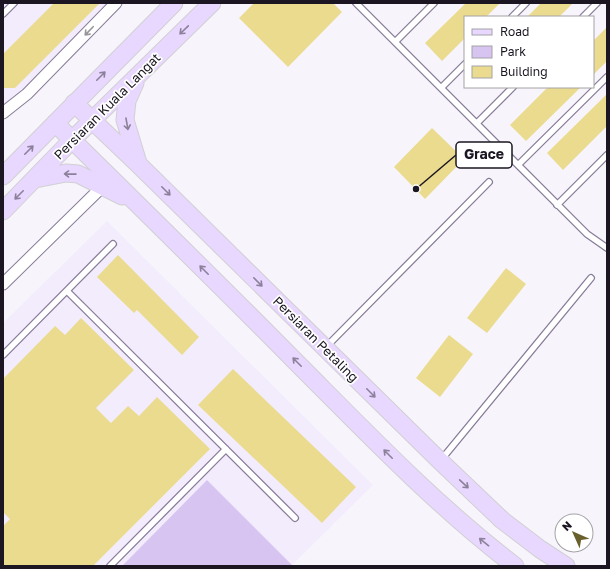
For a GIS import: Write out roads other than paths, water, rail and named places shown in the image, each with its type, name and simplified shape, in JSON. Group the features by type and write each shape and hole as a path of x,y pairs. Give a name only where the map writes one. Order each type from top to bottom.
{"main road":[{"name":"Persiaran Kuala Langat","path":"3,176 174,3"},
{"name":"Persiaran Kuala Langat","path":"3,211 72,140 212,3"},
{"path":"138,164 128,133 125,120 125,110 127,101 140,74"},
{"name":"Persiaran Petaling","path":"74,104 138,164 502,520 540,549 566,566"},
{"path":"55,123 405,471 482,540 515,566"},
{"path":"35,178 72,173 85,177 138,205"}],"street":[{"path":"3,113 27,94 116,3"},
{"path":"3,284 103,186"}],"lane":[{"path":"3,14 14,3"},
{"path":"356,3 586,234 607,248"},
{"path":"395,42 434,3"},
{"path":"513,16 526,3"},
{"path":"584,16 596,3"},
{"path":"441,88 464,65"},
{"path":"518,165 607,77"},
{"path":"477,123 512,88"},
{"path":"557,205 607,155"},
{"path":"325,348 489,182"},
{"path":"3,355 113,244"},
{"path":"440,461 591,278"},
{"path":"67,290 295,518"},
{"path":"110,566 226,449"}],"place":[{"name":"Grace","path":"416,189"}]}
